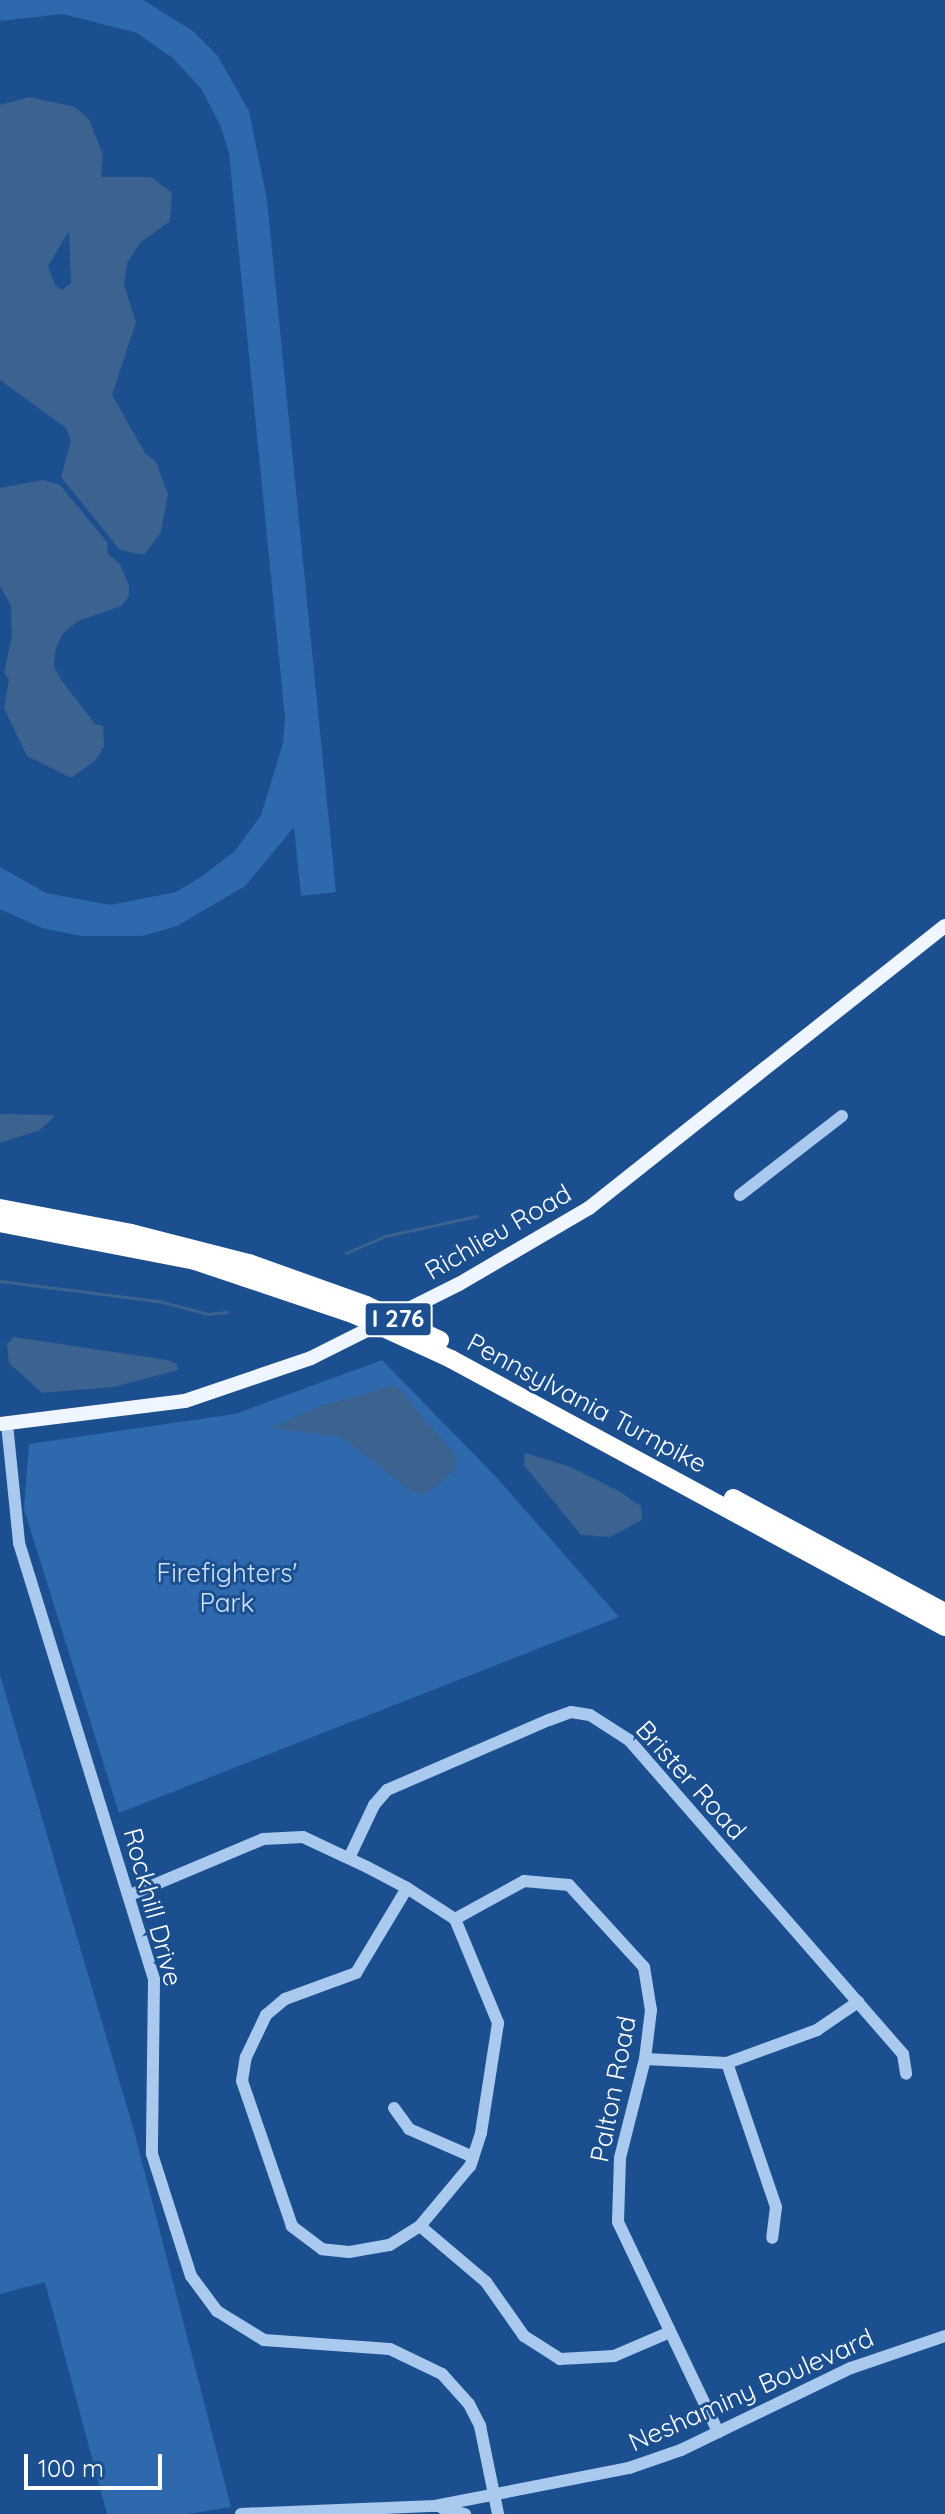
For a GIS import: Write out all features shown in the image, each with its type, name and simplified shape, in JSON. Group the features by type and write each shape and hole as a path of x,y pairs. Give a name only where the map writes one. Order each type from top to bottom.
{"highway":[{"name":"Pennsylvania Turnpike","path":"0,1208 205,1250 383,1312 945,1612"},
{"name":"Pennsylvania Turnpike","path":"0,1223 195,1261 355,1315 451,1359 945,1627"}],"main road":[{"name":"Richlieu Road","path":"3,1424 185,1401 311,1358 459,1284 589,1208 945,926"}],"street":[{"path":"740,1195 842,1116"},
{"name":"Rockhill Drive","path":"3,1424 19,1543 154,1980 152,2154 198,2288 227,2320 264,2340 390,2349 432,2367 476,2415 498,2514"},
{"name":"Brister Road","path":"349,1858 374,1805 387,1790 549,1720 571,1712 590,1715 629,1740 903,2054 906,2074"},
{"path":"130,1895 263,1839 303,1837 407,1888 455,1919 498,2023 494,2070 473,2157 420,2226 389,2245 366,2250 322,2249 304,2239 281,2203 242,2081 246,2057 266,2015 285,1999 356,1973 407,1888"},
{"name":"Palton Road","path":"455,1919 524,1881 569,1885 644,1967 651,2010 645,2059 620,2158 618,2222 668,2333 718,2432"},
{"path":"645,2059 727,2063 817,2030 858,2002"},
{"path":"727,2063 776,2207 772,2238"},
{"path":"394,2108 409,2129 473,2157"},
{"path":"420,2226 486,2282 524,2336 560,2359 614,2356 668,2333"},
{"name":"Neshaminy Boulevard","path":"241,2514 435,2506 629,2468 718,2432 860,2364 945,2336"},
{"name":"Rockhill Drive","path":"491,2514 492,2497"},
{"path":"435,2506 465,2514"}],"green space":[{"path":"0,0 143,0 193,31 217,55 249,111 267,200 336,892 301,896 294,827 245,886 177,926 142,936 81,936 42,928 0,909 0,867 46,893 110,905 176,892 201,877 235,851 261,815 283,743 285,718 229,153 221,127 202,90 174,59 137,33 63,14 0,21"},
{"name":"Firefighters' Park","path":"382,1360 498,1479 619,1617 119,1813 24,1509 29,1444 235,1414"},
{"path":"0,1675 134,2131 231,2507 187,2514 107,2514 45,2282 0,2294"}],"shaded area":[{"path":"29,97 75,107 89,119 103,155 101,177 151,177 172,193 170,221 140,243 127,263 124,285 136,322 112,395 145,453 156,462 168,494 161,532 144,555 120,550 61,477 71,441 66,428 0,380 0,105","holes":["69,231 71,283 62,290 55,285 48,266"]},
{"path":"43,480 60,485 107,542 108,554 120,564 129,586 129,596 121,606 78,621 62,634 55,651 54,667 62,681 95,724 103,726 104,747 95,761 71,778 27,756 4,708 9,680 4,672 12,637 11,606 0,586 0,488"},
{"path":"0,1114 54,1117 40,1130 0,1143"},
{"path":"14,1337 167,1360 177,1364 178,1370 114,1387 42,1393 9,1363 7,1344"},
{"path":"396,1385 456,1456 454,1470 425,1495 413,1492 342,1437 272,1428 320,1406"},
{"path":"525,1453 568,1466 617,1490 641,1506 642,1520 610,1537 581,1535 524,1465"}],"waterway":[{"path":"346,1253 385,1236 477,1216"},
{"path":"0,1281 163,1302 208,1314 227,1312"}]}
